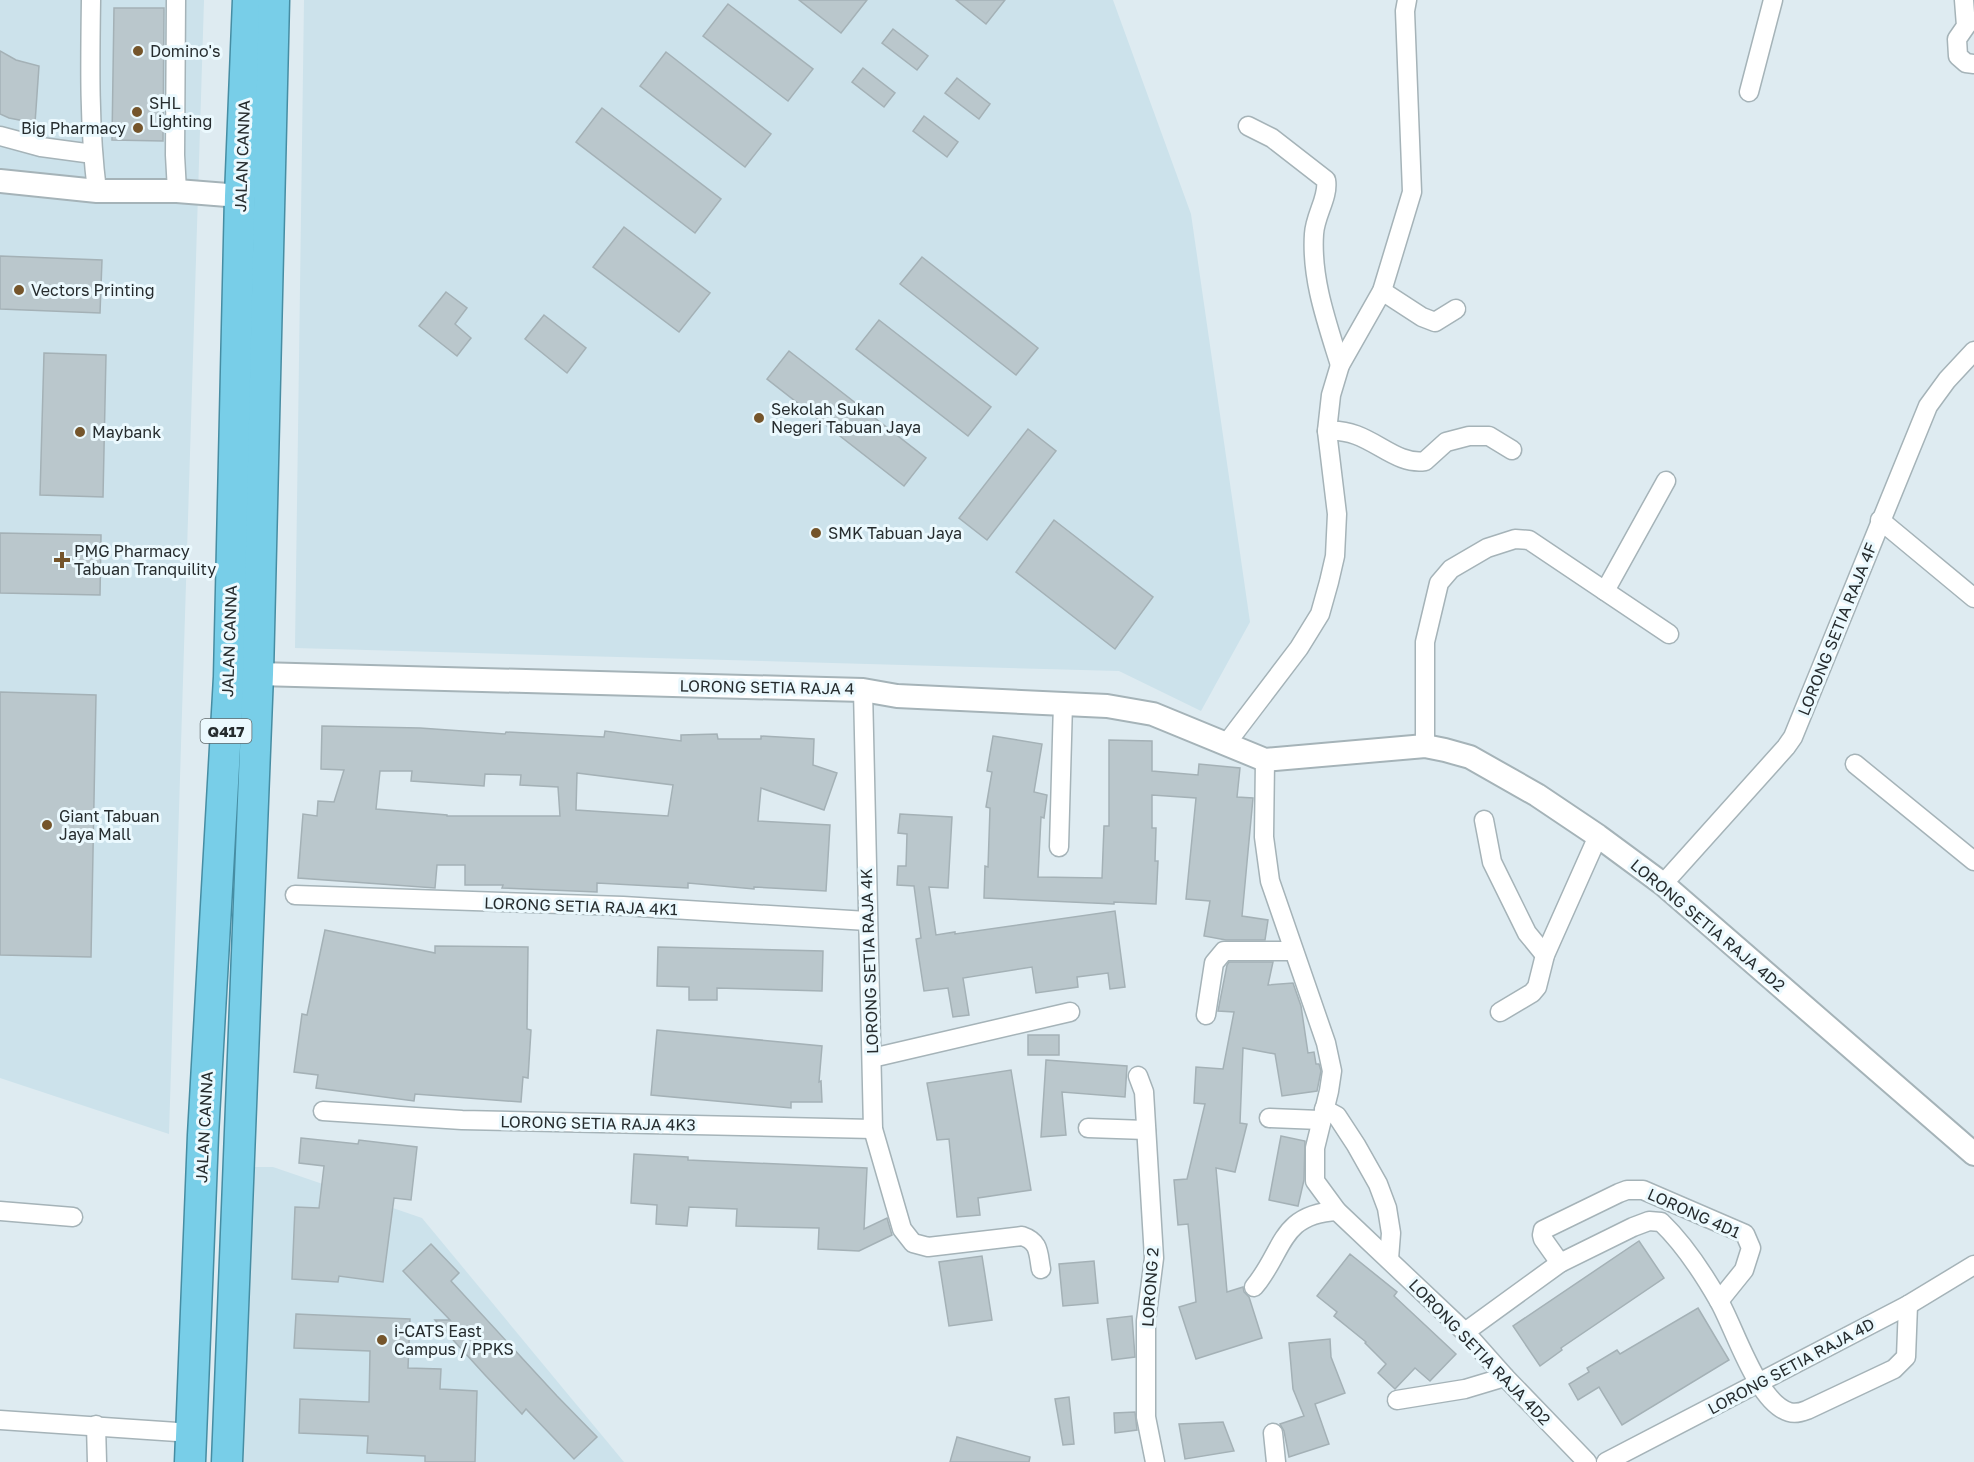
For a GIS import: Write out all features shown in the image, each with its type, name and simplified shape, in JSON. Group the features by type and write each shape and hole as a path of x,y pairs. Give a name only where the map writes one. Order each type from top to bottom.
{"highway":[{"name":"JALAN CANNA","path":"190,1462 199,1232 229,677 240,196 248,0"},
{"name":"JALAN CANNA","path":"226,1462 258,674 274,0"}],"street":[{"path":"91,0 90,63 93,154 97,191"},
{"path":"176,0 175,155 177,191"},
{"path":"1749,92 1773,0"},
{"path":"1964,0 1970,27 1958,39 1958,56 1966,63 1974,64"},
{"path":"1226,744 1299,648 1320,614 1335,556 1337,514 1327,431 1331,394 1340,365 1383,291 1412,192 1406,6"},
{"path":"1248,126 1272,138 1326,180 1327,189 1318,212 1314,232 1314,252 1322,308 1340,365"},
{"path":"0,136 41,147 93,154"},
{"path":"0,181 97,191 177,191 240,196"},
{"path":"1383,291 1422,317 1435,322 1456,309"},
{"name":"LORONG SETIA RAJA 4F","path":"1663,884 1786,747 1792,737 1928,406 1947,380 1974,351"},
{"path":"1327,431 1341,429 1363,436 1408,461 1425,461 1446,442 1479,435 1489,436 1512,450"},
{"path":"1605,591 1666,481"},
{"path":"1880,520 1974,598"},
{"path":"1425,746 1425,642 1439,583 1451,568 1487,548 1515,539 1529,540 1669,634"},
{"name":"LORONG SETIA RAJA 4","path":"258,674 863,690 897,696 1107,706 1153,714 1265,760"},
{"name":"LORONG SETIA RAJA 4K","path":"863,690 873,1129 902,1229 913,1243 928,1247 1022,1236 1031,1239 1037,1247 1041,1269"},
{"path":"1059,847 1063,703"},
{"name":"LORONG SETIA RAJA 4D2","path":"1587,1462 1465,1332 1337,1211 1315,1181 1315,1148 1332,1071 1326,1043 1270,881 1264,837 1265,760 1425,746 1470,758 1537,795 1663,884 1974,1154"},
{"path":"1855,764 1974,861"},
{"path":"1484,820 1492,862 1527,933 1545,956"},
{"path":"1500,1012 1532,993 1537,987 1545,956 1598,836"},
{"name":"LORONG SETIA RAJA 4K1","path":"295,895 623,906 867,921"},
{"path":"1206,1015 1214,963 1224,951 1293,951"},
{"path":"872,1058 1070,1012"},
{"name":"LORONG 2","path":"1138,1076 1144,1092 1155,1258 1146,1321 1146,1417 1155,1462"},
{"name":"LORONG SETIA RAJA 4K3","path":"323,1111 462,1120 873,1129"},
{"path":"1269,1118 1336,1116 1356,1144 1378,1184 1387,1208 1392,1233 1389,1258"},
{"path":"1088,1128 1146,1130"},
{"name":"LORONG 4D1","path":"1560,1263 1544,1239 1543,1230 1619,1193 1627,1190 1643,1190 1745,1234 1751,1248 1744,1270 1719,1301"},
{"path":"0,1211 73,1217"},
{"path":"1254,1287 1264,1275 1286,1234 1304,1217 1321,1212 1337,1211"},
{"path":"1465,1332 1560,1263 1633,1227 1649,1221 1661,1222 1675,1236 1719,1301 1758,1383 1782,1409 1792,1413 1807,1410 1894,1369 1906,1357 1908,1305"},
{"name":"LORONG SETIA RAJA 4D","path":"1606,1462 1908,1305 1974,1265"},
{"path":"1397,1400 1466,1389 1505,1377"},
{"path":"0,1420 192,1432"},
{"path":"96,1425 97,1462"},
{"path":"1274,1433 1276,1462"}],"shaded area":[{"path":"0,0 204,0 169,1134 0,1078"},
{"name":"Sekolah Sukan Negeri Tabuan Jaya","path":"304,0 1113,0 1191,214 1250,622 1201,711 1119,671 295,648"},
{"name":"i-CATS East Campus / PPKS","path":"249,1167 273,1167 422,1218 624,1462 236,1462"}],"building":[{"path":"799,0 867,0 841,33"},
{"path":"956,0 1005,0 986,24"},
{"path":"728,4 813,69 788,101 703,36"},
{"path":"114,8 164,8 163,141 112,140"},
{"path":"893,29 928,56 917,70 882,43"},
{"path":"0,51 16,60 39,66 35,123 0,114"},
{"path":"666,52 771,134 745,167 640,86"},
{"path":"863,68 895,93 884,107 852,82"},
{"path":"957,78 990,104 979,119 945,93"},
{"path":"602,108 721,199 695,233 576,142"},
{"path":"924,116 958,142 947,157 913,131"},
{"path":"624,227 710,293 679,332 593,267"},
{"path":"0,256 102,260 100,313 0,309"},
{"path":"922,257 1038,348 1016,375 900,284"},
{"path":"446,292 467,308 455,324 471,338 457,356 419,326"},
{"path":"544,315 586,348 567,373 525,339"},
{"path":"879,320 991,407 968,436 856,349"},
{"path":"789,351 926,458 904,486 767,379"},
{"path":"44,353 106,355 103,497 40,495"},
{"path":"1028,429 1056,451 987,540 959,518"},
{"path":"1054,520 1153,597 1115,649 1016,572"},
{"path":"0,533 101,535 100,595 0,593"},
{"name":"Giant Tabuan Jaya Mall","path":"0,692 96,695 91,957 0,955"},
{"path":"322,726 420,728 505,734 506,732 604,737 605,731 681,741 681,735 717,734 718,739 761,739 761,736 814,739 813,765 837,773 824,810 761,788 758,821 830,825 826,891 754,887 754,889 688,883 688,888 597,883 597,892 502,888 503,885 465,885 465,865 437,865 435,888 298,878 303,814 317,816 318,801 334,802 344,770 321,769","holes":["380,771 412,771 411,781 484,786 485,774 521,775 520,785 558,787 560,816 447,816 376,809","577,773 673,785 668,816 576,810"]},
{"path":"993,736 1042,744 1034,792 1047,795 1044,818 1041,817 1038,877 1102,878 1104,826 1109,826 1109,740 1152,741 1152,771 1198,775 1199,764 1240,768 1237,797 1253,798 1242,916 1268,920 1265,940 1226,940 1204,936 1210,901 1186,899 1196,798 1152,795 1152,828 1156,828 1155,861 1158,861 1156,904 984,898 985,866 988,867 990,808 986,807 992,772 987,771"},
{"path":"900,814 952,817 948,888 929,887 936,935 1115,911 1125,987 1110,989 1108,973 1077,977 1078,987 1036,993 1032,967 963,978 969,1015 953,1017 948,988 924,991 916,939 921,938 914,886 897,885 898,866 906,866 907,834 898,833"},
{"path":"325,930 435,953 435,946 528,947 527,1029 531,1030 528,1078 523,1077 521,1102 415,1094 414,1101 316,1088 318,1075 294,1072 302,1014 307,1015"},
{"path":"658,947 823,951 822,991 717,988 717,1000 689,1000 689,987 657,986"},
{"path":"1229,962 1273,962 1268,985 1293,983 1301,1006 1308,1053 1314,1052 1316,1064 1319,1064 1321,1071 1317,1091 1282,1096 1275,1054 1243,1048 1240,1123 1247,1124 1235,1172 1216,1168 1227,1292 1243,1287 1249,1297 1262,1338 1196,1359 1179,1307 1196,1302 1188,1224 1178,1225 1174,1180 1187,1179 1205,1104 1194,1103 1196,1067 1223,1069 1234,1012 1218,1011"},
{"path":"657,1030 822,1046 819,1082 821,1081 822,1102 791,1102 791,1108 651,1095"},
{"path":"1028,1035 1059,1035 1059,1055 1028,1055"},
{"path":"1046,1060 1127,1066 1125,1097 1062,1092 1066,1135 1041,1137"},
{"path":"1011,1070 1031,1190 978,1198 980,1215 957,1217 949,1139 937,1140 927,1083"},
{"path":"1281,1136 1305,1141 1304,1180 1298,1206 1269,1200"},
{"path":"301,1138 358,1144 359,1140 417,1147 411,1200 394,1198 383,1282 339,1276 338,1282 292,1279 295,1207 319,1208 324,1166 299,1163"},
{"path":"634,1154 688,1157 688,1160 867,1168 864,1229 887,1218 892,1235 859,1251 818,1249 819,1228 736,1226 737,1209 689,1207 687,1226 656,1224 657,1205 631,1203"},
{"path":"1639,1241 1664,1278 1561,1348 1562,1350 1540,1366 1513,1326"},
{"path":"431,1244 459,1273 451,1281 597,1437 574,1459 526,1409 522,1414 435,1320 450,1320 403,1271"},
{"path":"1350,1254 1397,1292 1394,1296 1456,1354 1430,1381 1415,1368 1395,1389 1378,1373 1386,1364 1366,1342 1334,1316 1337,1312 1317,1296"},
{"path":"982,1256 992,1320 949,1326 939,1262"},
{"path":"1094,1261 1098,1303 1063,1306 1059,1264"},
{"path":"1698,1308 1729,1360 1622,1425 1599,1387 1578,1400 1569,1384 1589,1372 1587,1368 1617,1350 1620,1354"},
{"path":"296,1314 410,1319 408,1368 441,1369 440,1389 477,1391 475,1462 425,1462 425,1456 367,1453 368,1436 299,1433 300,1399 369,1402 370,1351 294,1348"},
{"path":"1132,1316 1135,1357 1112,1360 1107,1319"},
{"path":"1330,1339 1331,1357 1345,1393 1315,1404 1329,1444 1289,1457 1284,1431 1280,1424 1304,1416 1293,1389 1289,1343"},
{"path":"1069,1397 1074,1444 1063,1445 1055,1399"},
{"path":"1135,1412 1137,1430 1115,1433 1114,1413"},
{"path":"1223,1422 1234,1451 1185,1459 1179,1424"},
{"path":"957,1437 1030,1457 1029,1462 950,1462"}],"place":[{"name":"Domino's","path":"138,51"},
{"name":"SHL Lighting","path":"137,112"},
{"name":"Big Pharmacy","path":"138,128"},
{"name":"Vectors Printing","path":"19,290"},
{"name":"Sekolah Sukan Negeri Tabuan Jaya","path":"759,418"},
{"name":"Maybank","path":"80,432"},
{"name":"SMK Tabuan Jaya","path":"816,533"},
{"name":"PMG Pharmacy Tabuan Tranquility","path":"62,560"},
{"name":"Giant Tabuan Jaya Mall","path":"47,825"},
{"name":"i-CATS East Campus / PPKS","path":"382,1340"}]}
